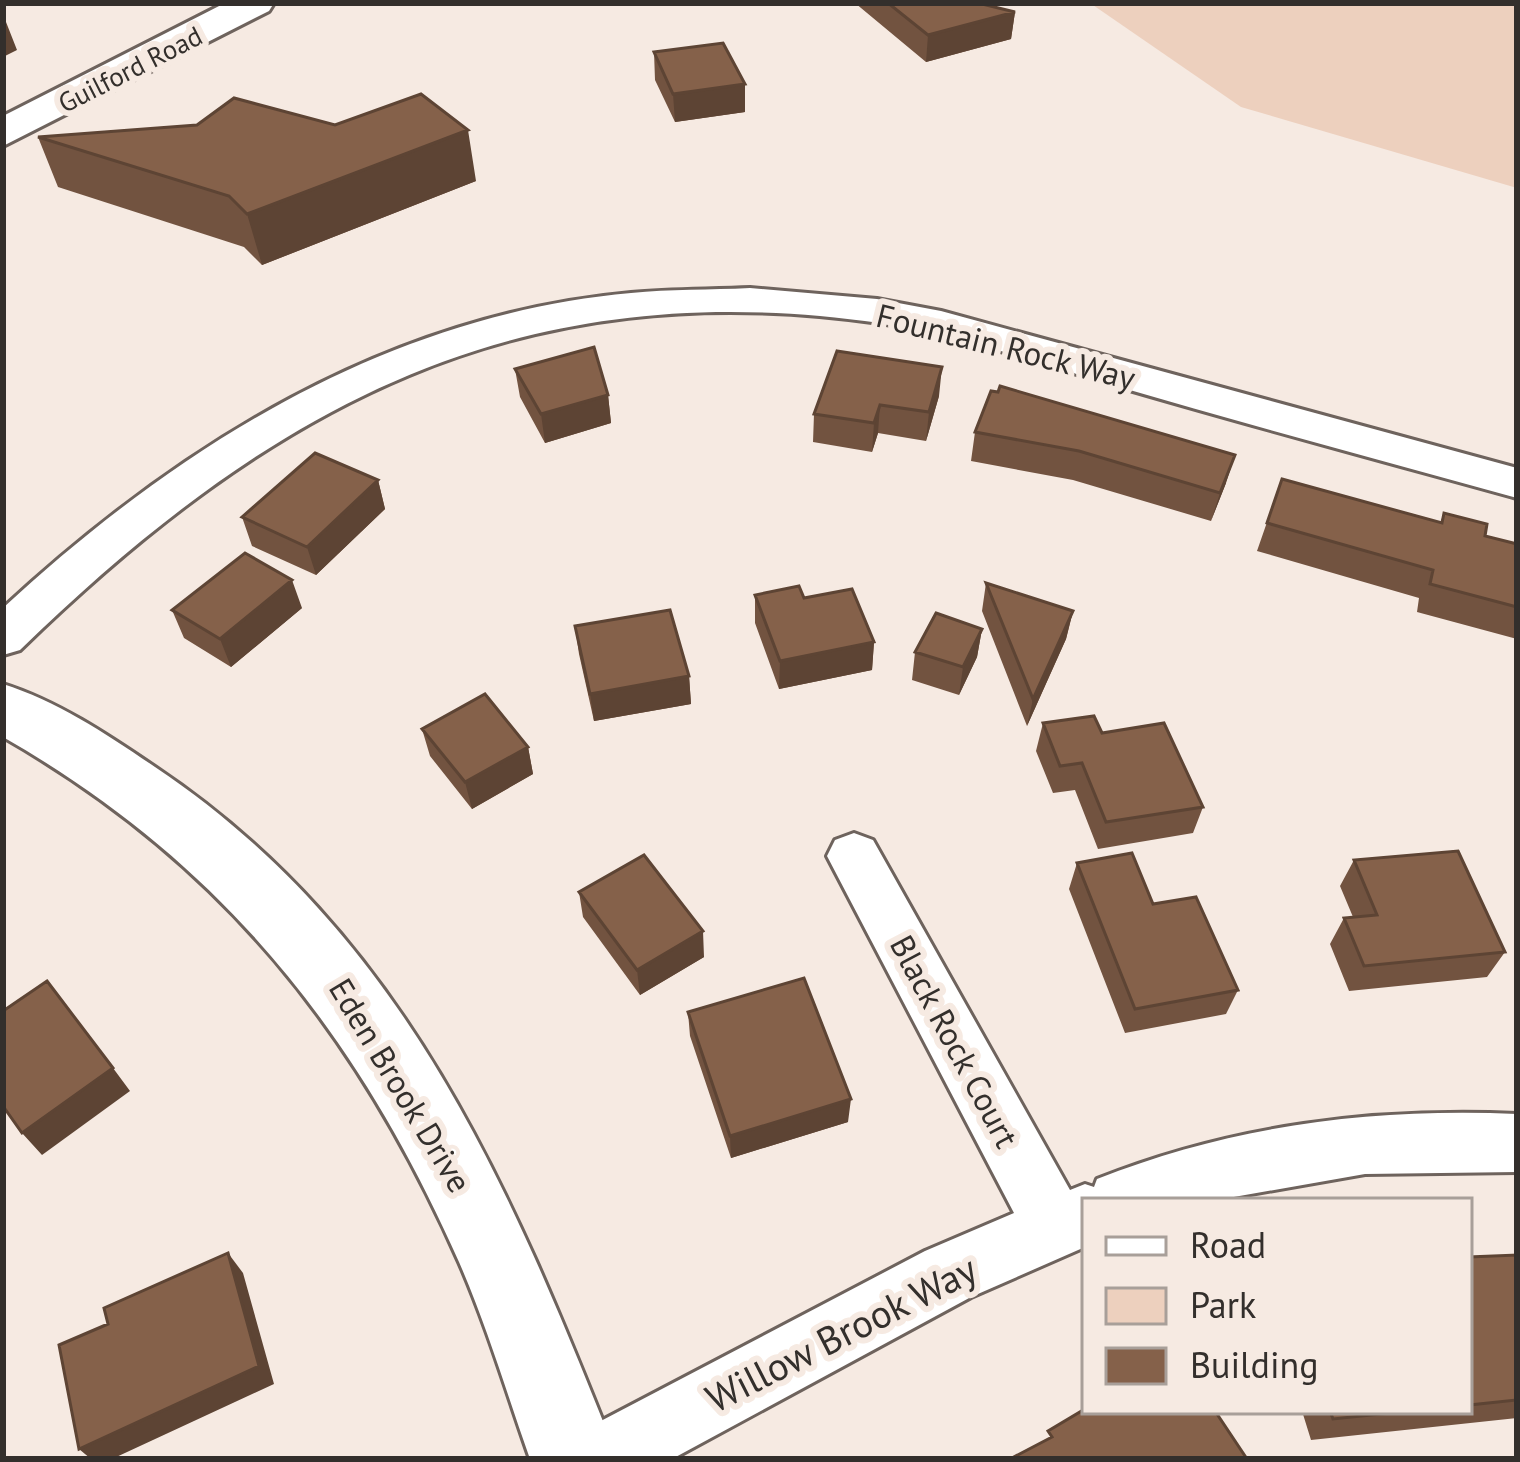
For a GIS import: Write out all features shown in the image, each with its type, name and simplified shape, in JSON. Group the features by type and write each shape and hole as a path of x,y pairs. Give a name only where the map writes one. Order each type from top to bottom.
{"street":[{"name":"Guilford Road","path":"3,134 255,3"},
{"name":"Fountain Rock Way","path":"3,637 146,508 284,412 423,350 573,314 670,303 826,304 951,326 1517,483"},
{"name":"Eden Brook Drive","path":"3,708 61,736 154,801 250,880 328,962 413,1093 489,1238 574,1459"},
{"name":"Black Rock Court","path":"854,856 1070,1221"},
{"path":"1127,1198 1189,1173 1325,1145 1450,1139 1517,1143"},
{"name":"Willow Brook Way","path":"602,1459 948,1274 1070,1221"}],"green space":[{"path":"1090,3 1517,3 1517,188 1241,107"}],"building":[{"path":"888,3 978,3 1015,12 928,35"},
{"path":"723,43 745,84 673,94 654,52"},
{"path":"421,94 468,130 247,214 229,196 38,137 197,125 234,98 335,125"},
{"path":"594,347 608,395 541,414 515,369"},
{"path":"837,351 942,367 929,412 880,405 874,423 814,414"},
{"path":"1000,386 1235,455 1220,493 1079,451 975,432 991,391 998,392"},
{"path":"315,453 378,480 307,547 242,517"},
{"path":"1282,479 1442,523 1444,513 1487,524 1485,536 1517,544 1517,607 1430,584 1433,570 1267,523"},
{"path":"245,553 292,580 220,639 172,610"},
{"path":"986,583 1073,611 1033,699"},
{"path":"799,586 804,598 852,589 874,642 780,661 755,595"},
{"path":"670,610 689,676 590,694 575,626"},
{"path":"936,613 982,629 963,667 915,652"},
{"path":"485,694 528,747 465,782 422,729"},
{"path":"1094,716 1102,733 1164,723 1203,807 1106,822 1082,763 1060,766 1043,723"},
{"path":"1458,851 1505,952 1364,966 1344,918 1377,915 1354,860"},
{"path":"1132,853 1153,904 1196,897 1238,990 1135,1009 1077,863"},
{"path":"644,855 703,931 637,970 579,892"},
{"path":"804,978 851,1099 730,1136 688,1012"},
{"path":"47,981 113,1068 22,1133 3,1106 3,1011"},
{"path":"228,1253 259,1366 79,1449 59,1345 108,1324 104,1308"},
{"path":"1517,1255 1517,1400 1472,1405 1472,1257"},
{"path":"1082,1411 1217,1414 1247,1459 1010,1459 1052,1437 1048,1431"},
{"path":"1331,1414 1381,1414 1333,1419"}]}
